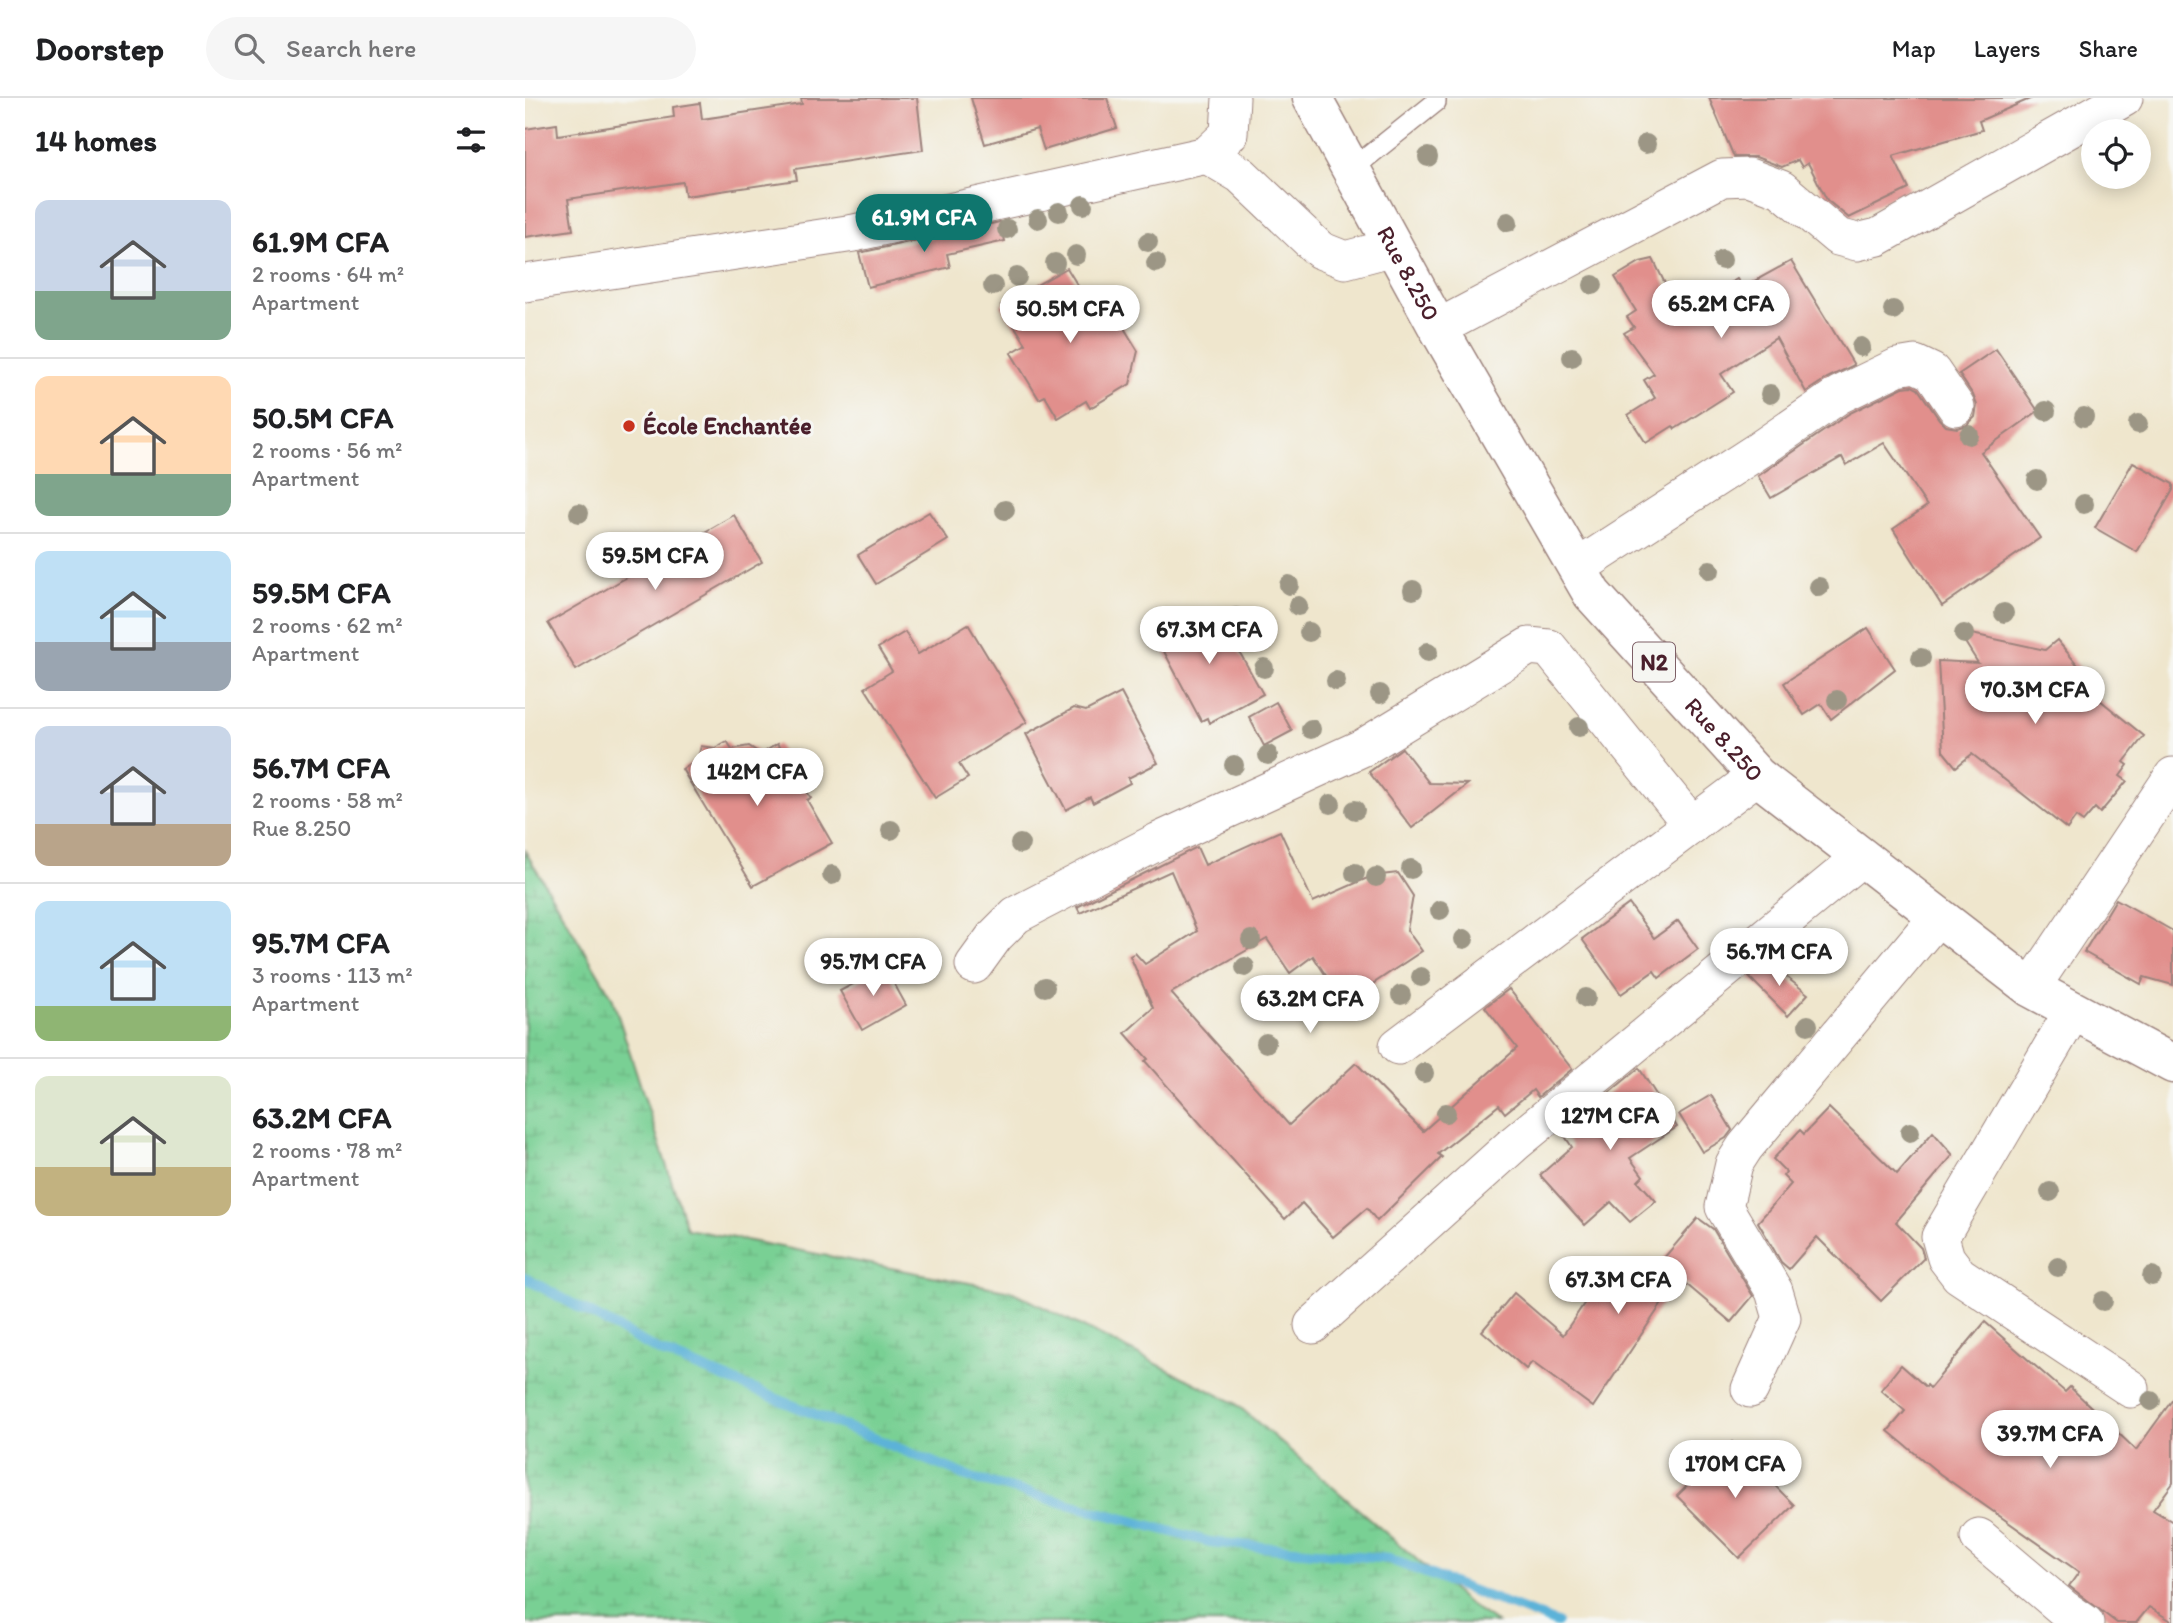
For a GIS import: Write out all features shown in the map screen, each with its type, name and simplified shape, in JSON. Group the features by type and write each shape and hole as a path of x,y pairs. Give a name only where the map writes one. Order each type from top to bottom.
{"highway":[{"name":"Rue 8.250","path":"1312,98 1438,328 1593,594 1757,776 2031,988 2173,1064"}],"street":[{"path":"525,283 854,233 1207,155 1229,134 1231,98"},
{"path":"1438,328 1722,178 1749,177 1781,190 1838,237 1857,242 1878,237 2124,98"},
{"path":"1207,155 1241,175 1320,250 1345,260 1394,247"},
{"path":"1577,568 1839,395 1897,367 1915,365 1932,372 1956,407"},
{"path":"974,965 995,936 1016,915 1159,841 1364,747 1529,646 1549,648 1692,825"},
{"path":"1398,1046 1757,776"},
{"path":"2031,988 2173,776"},
{"path":"1313,1325 1515,1143 1862,858"},
{"path":"1750,1389 1781,1318 1774,1291 1724,1207 1734,1164 1745,1147 1938,916"},
{"path":"2073,1011 1940,1237 1946,1258 1959,1275 2131,1389"},
{"path":"1979,1537 2063,1608 2085,1623"}],"lane":[{"path":"1351,170 1436,102 1436,98"}],"green space":[{"path":"525,851 612,997 687,1229 1011,1291 1235,1403 1466,1602 1497,1623 525,1623"}],"building":[{"path":"801,98 917,98 923,150 795,169 797,180 714,192 685,196 683,182 568,199 573,230 525,237 525,129 557,124 558,135 674,117 673,107 700,103 702,119 802,104"},
{"path":"971,98 1107,98 1117,128 1044,150 1037,129 985,144"},
{"path":"1709,98 2032,98 1979,121 1982,130 1893,156 1909,189 1849,218 1827,200 1808,163 1802,167 1798,160 1782,167 1756,157 1734,157"},
{"path":"1000,222 1005,241 947,254 950,267 868,287 859,253"},
{"path":"1653,259 1678,310 1708,292 1710,296 1737,279 1742,288 1791,261 1854,365 1806,392 1776,338 1721,374 1733,392 1675,429 1673,426 1646,443 1628,415 1655,398 1644,380 1654,374 1624,333 1634,327 1627,317 1636,311 1615,277 1640,262"},
{"path":"1067,268 1092,309 1107,300 1138,351 1130,384 1090,408 1086,401 1058,418 1045,396 1039,399 1011,353 1026,344 1001,305"},
{"path":"1996,349 2038,411 1981,452 2040,538 1942,606 1893,529 1927,506 1884,443 1846,465 1842,457 1771,498 1758,476 1850,413 1903,387 1912,386 1918,389 1946,426 1957,428 1967,425 1975,417 1977,405 1959,374"},
{"path":"2133,462 2173,484 2173,490 2137,552 2095,528"},
{"path":"929,512 948,540 876,584 858,555"},
{"path":"734,515 762,562 576,670 548,623"},
{"path":"1199,610 1204,618 1217,612 1263,694 1209,723 1207,718 1201,721 1159,642 1164,639 1162,634"},
{"path":"968,624 1027,722 959,764 968,778 935,798 865,688 892,671 878,648 905,632 918,654"},
{"path":"1868,628 1895,669 1831,719 1821,704 1804,715 1784,683"},
{"path":"1958,631 2045,650 2057,640 2086,675 2078,682 2144,736 2124,762 2128,765 2120,776 2127,781 2100,813 2095,808 2083,822 2076,817 2067,829 1972,754 1956,767 1943,751 1938,661 1978,663"},
{"path":"1121,693 1158,763 1128,778 1130,783 1093,803 1090,797 1066,810 1026,734 1074,708 1086,711"},
{"path":"1276,702 1292,731 1264,746 1249,717"},
{"path":"727,741 732,749 749,746 761,754 777,744 811,798 807,800 832,843 753,886 682,769 698,759 701,746 715,748"},
{"path":"1402,748 1429,783 1468,784 1412,828 1369,772"},
{"path":"1280,831 1313,902 1372,876 1398,873 1413,896 1407,930 1422,951 1344,1003 1313,956 1290,973 1267,939 1171,993 1289,1125 1356,1063 1423,1131 1517,1048 1485,1007 1509,989 1572,1069 1538,1097 1533,1090 1505,1113 1499,1105 1438,1154 1442,1157 1377,1221 1367,1208 1333,1237 1302,1203 1285,1219 1145,1061 1148,1059 1125,1033 1153,1008 1130,956 1135,953 1145,964 1197,931 1171,871 1080,913 1077,907 1197,847 1205,865"},
{"path":"2116,899 2173,931 2173,985 2144,977 2141,984 2084,952"},
{"path":"1629,904 1654,938 1678,921 1698,949 1659,978 1654,971 1621,994 1582,939"},
{"path":"1767,962 1808,994 1788,1016 1749,977"},
{"path":"885,967 906,1005 862,1030 840,991"},
{"path":"1639,1068 1677,1127 1630,1158 1643,1176 1638,1181 1656,1201 1630,1222 1611,1202 1585,1225 1540,1175 1572,1147 1562,1132"},
{"path":"1711,1095 1732,1130 1726,1138 1702,1152 1679,1114"},
{"path":"1829,1108 1897,1174 1933,1132 1953,1155 1896,1222 1921,1248 1924,1258 1881,1301 1817,1237 1789,1269 1781,1262 1758,1222 1791,1184 1783,1176 1786,1172 1773,1159 1800,1130 1804,1134"},
{"path":"1698,1218 1713,1229 1753,1296 1731,1322 1679,1278 1593,1407 1532,1362 1526,1369 1482,1331 1514,1293 1563,1335 1600,1280 1628,1300"},
{"path":"1985,1322 2065,1392 2070,1387 2136,1450 2173,1399 2173,1483 2153,1510 2173,1522 2173,1622 2149,1607 2136,1623 2117,1623 2069,1586 2079,1572 1940,1474 1888,1431 1905,1411 1881,1390 1901,1365 1930,1388"},
{"path":"1732,1442 1794,1505 1739,1558 1677,1496"}],"waterway":[{"path":"525,1278 659,1351 972,1478 1210,1542 1389,1559 1557,1623"}],"place":[{"name":"École Enchantée","path":"629,426"}]}
